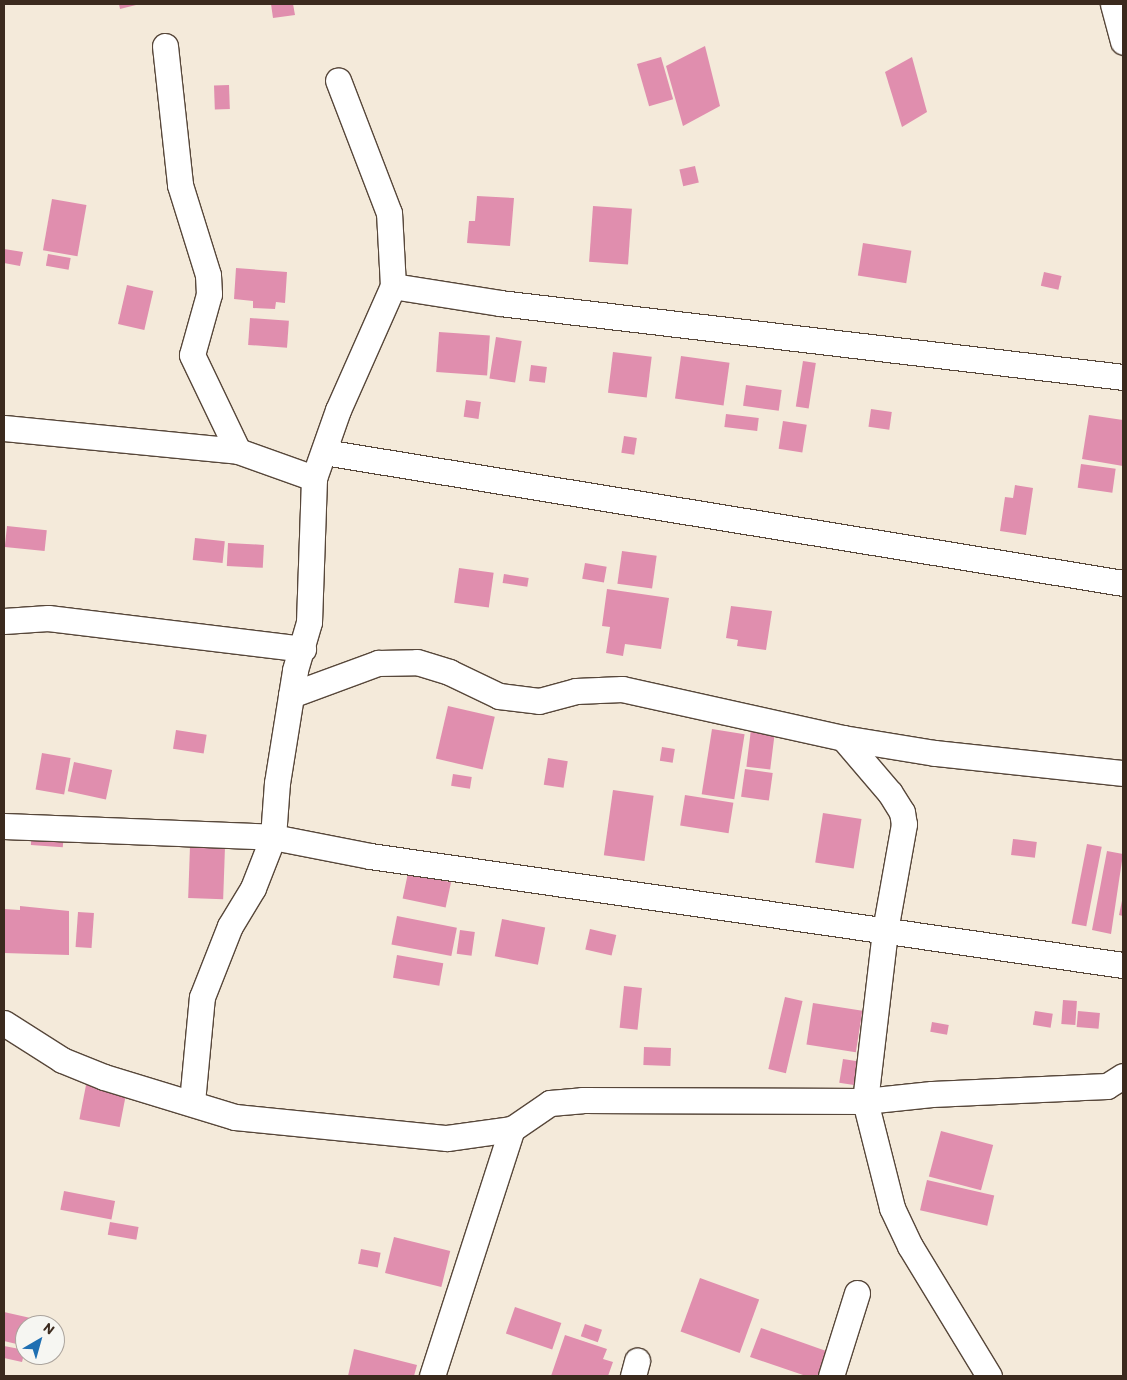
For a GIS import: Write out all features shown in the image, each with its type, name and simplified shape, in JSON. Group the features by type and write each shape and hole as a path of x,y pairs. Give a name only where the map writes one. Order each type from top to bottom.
{"street":[{"path":"1113,4 1123,42"},
{"path":"165,46 180,185 208,275 209,294 192,356 238,451"},
{"path":"192,1102 202,997 226,934 253,888 273,837 277,783 295,670 304,649 309,622 314,478 338,410 393,286 389,213 338,80"},
{"path":"393,286 500,303 1123,376"},
{"path":"4,428 238,451 314,478"},
{"path":"324,452 1123,583"},
{"path":"4,622 48,618 304,649"},
{"path":"291,695 378,664 418,662 450,672 499,696 539,700 576,691 622,689 843,738 935,753 1123,774"},
{"path":"843,738 890,793 902,812 904,824 885,931 865,1101 892,1208 910,1246 989,1376"},
{"path":"4,826 273,837 380,857 1123,965"},
{"path":"4,1023 62,1060 104,1077 192,1102 235,1117 400,1135 446,1138 512,1129 550,1103 582,1100 865,1101 932,1094 1107,1086 1123,1076"},
{"path":"432,1376 512,1129"},
{"path":"831,1376 857,1293"}],"building":[{"path":"119,4 140,4 120,9"},
{"path":"271,4 293,4 295,15 273,18"},
{"path":"705,46 720,106 683,126 666,66"},
{"path":"661,57 673,99 649,106 637,64"},
{"path":"912,57 927,112 902,127 885,72"},
{"path":"229,85 230,109 215,110 214,86"},
{"path":"695,166 699,183 683,186 679,170"},
{"path":"477,196 514,198 510,246 467,243 469,221 475,221"},
{"path":"52,199 86,205 77,256 43,250"},
{"path":"593,206 632,209 628,265 589,262"},
{"path":"863,243 911,251 906,283 858,276"},
{"path":"4,249 23,252 20,266 4,263"},
{"path":"48,254 71,258 69,270 46,266"},
{"path":"236,268 287,272 285,303 276,302 275,309 253,308 253,301 234,299"},
{"path":"1044,272 1062,276 1058,290 1041,286"},
{"path":"127,285 153,291 144,330 118,324"},
{"path":"250,318 289,321 287,348 248,345"},
{"path":"439,332 490,336 487,375 436,372"},
{"path":"496,337 522,341 515,383 489,378"},
{"path":"613,352 652,357 647,397 608,393"},
{"path":"681,356 730,363 724,405 675,399"},
{"path":"803,361 816,363 809,408 796,406"},
{"path":"531,365 547,367 545,383 529,381"},
{"path":"746,385 782,390 779,411 743,406"},
{"path":"466,400 481,402 478,419 464,417"},
{"path":"871,409 892,412 889,430 868,427"},
{"path":"726,414 759,418 757,431 724,427"},
{"path":"1089,415 1123,420 1123,466 1082,459"},
{"path":"783,421 807,425 802,452 779,449"},
{"path":"624,436 637,438 634,455 621,453"},
{"path":"1081,464 1116,469 1112,493 1078,488"},
{"path":"1015,485 1033,488 1026,535 1000,531 1005,497 1013,498"},
{"path":"7,526 47,530 45,551 5,547"},
{"path":"195,538 225,541 223,563 193,560"},
{"path":"228,543 264,545 263,568 227,566"},
{"path":"622,551 657,556 652,589 617,584"},
{"path":"585,563 607,567 604,583 582,579"},
{"path":"459,568 494,573 489,608 454,603"},
{"path":"504,574 529,578 527,587 503,583"},
{"path":"607,589 669,598 661,649 625,644 623,656 606,653 610,627 602,626"},
{"path":"731,606 772,611 766,650 737,646 738,640 726,638"},
{"path":"448,706 495,717 483,769 436,759"},
{"path":"752,721 776,724 770,770 746,767"},
{"path":"712,729 745,734 734,799 702,794"},
{"path":"176,730 207,735 204,754 173,749"},
{"path":"662,747 675,749 673,763 660,761"},
{"path":"42,753 71,758 64,794 36,789"},
{"path":"548,758 568,761 564,788 544,785"},
{"path":"74,762 112,770 106,799 68,791"},
{"path":"745,769 773,773 769,801 741,797"},
{"path":"453,774 472,777 470,789 451,786"},
{"path":"613,790 654,796 644,861 604,855"},
{"path":"685,795 733,803 729,833 680,826"},
{"path":"823,813 862,819 854,868 815,862"},
{"path":"32,829 64,831 63,847 31,845"},
{"path":"1013,839 1037,842 1035,858 1011,855"},
{"path":"1087,844 1102,847 1086,926 1072,924"},
{"path":"190,846 225,847 223,899 188,898"},
{"path":"1107,851 1123,854 1111,934 1092,930"},
{"path":"408,873 451,882 446,908 403,898"},
{"path":"1123,896 1123,916 1119,915"},
{"path":"20,906 69,911 69,955 4,953 4,909 20,910"},
{"path":"78,912 94,913 92,948 76,947"},
{"path":"397,916 457,928 451,956 391,944"},
{"path":"502,919 545,927 538,965 495,956"},
{"path":"590,929 616,935 612,956 585,949"},
{"path":"460,930 475,932 472,956 457,954"},
{"path":"397,955 443,963 439,986 393,978"},
{"path":"624,986 642,988 638,1030 620,1028"},
{"path":"785,997 803,1001 786,1073 768,1069"},
{"path":"1063,1000 1077,1001 1075,1025 1061,1024"},
{"path":"813,1003 862,1011 856,1052 806,1044"},
{"path":"1035,1011 1053,1014 1051,1028 1033,1025"},
{"path":"1078,1011 1100,1013 1099,1029 1077,1027"},
{"path":"932,1022 949,1025 947,1035 930,1032"},
{"path":"644,1047 671,1048 670,1066 643,1065"},
{"path":"843,1059 861,1062 857,1086 839,1083"},
{"path":"87,1080 127,1088 120,1127 79,1119"},
{"path":"941,1131 993,1145 981,1190 929,1176"},
{"path":"927,1180 994,1196 987,1226 920,1210"},
{"path":"64,1191 115,1201 111,1220 60,1210"},
{"path":"110,1222 139,1227 136,1240 108,1235"},
{"path":"394,1237 450,1251 441,1287 385,1273"},
{"path":"361,1249 381,1253 378,1268 358,1264"},
{"path":"700,1278 759,1300 740,1353 681,1332"},
{"path":"515,1307 561,1323 552,1349 506,1333"},
{"path":"4,1312 17,1315 15,1315 15,1344 4,1341"},
{"path":"585,1324 602,1330 598,1342 581,1336"},
{"path":"761,1328 829,1352 821,1376 806,1376 750,1357"},
{"path":"565,1335 607,1349 603,1359 613,1362 608,1376 551,1376"},
{"path":"4,1346 15,1348 15,1360 4,1358"},
{"path":"354,1349 417,1365 414,1376 348,1376"}]}
